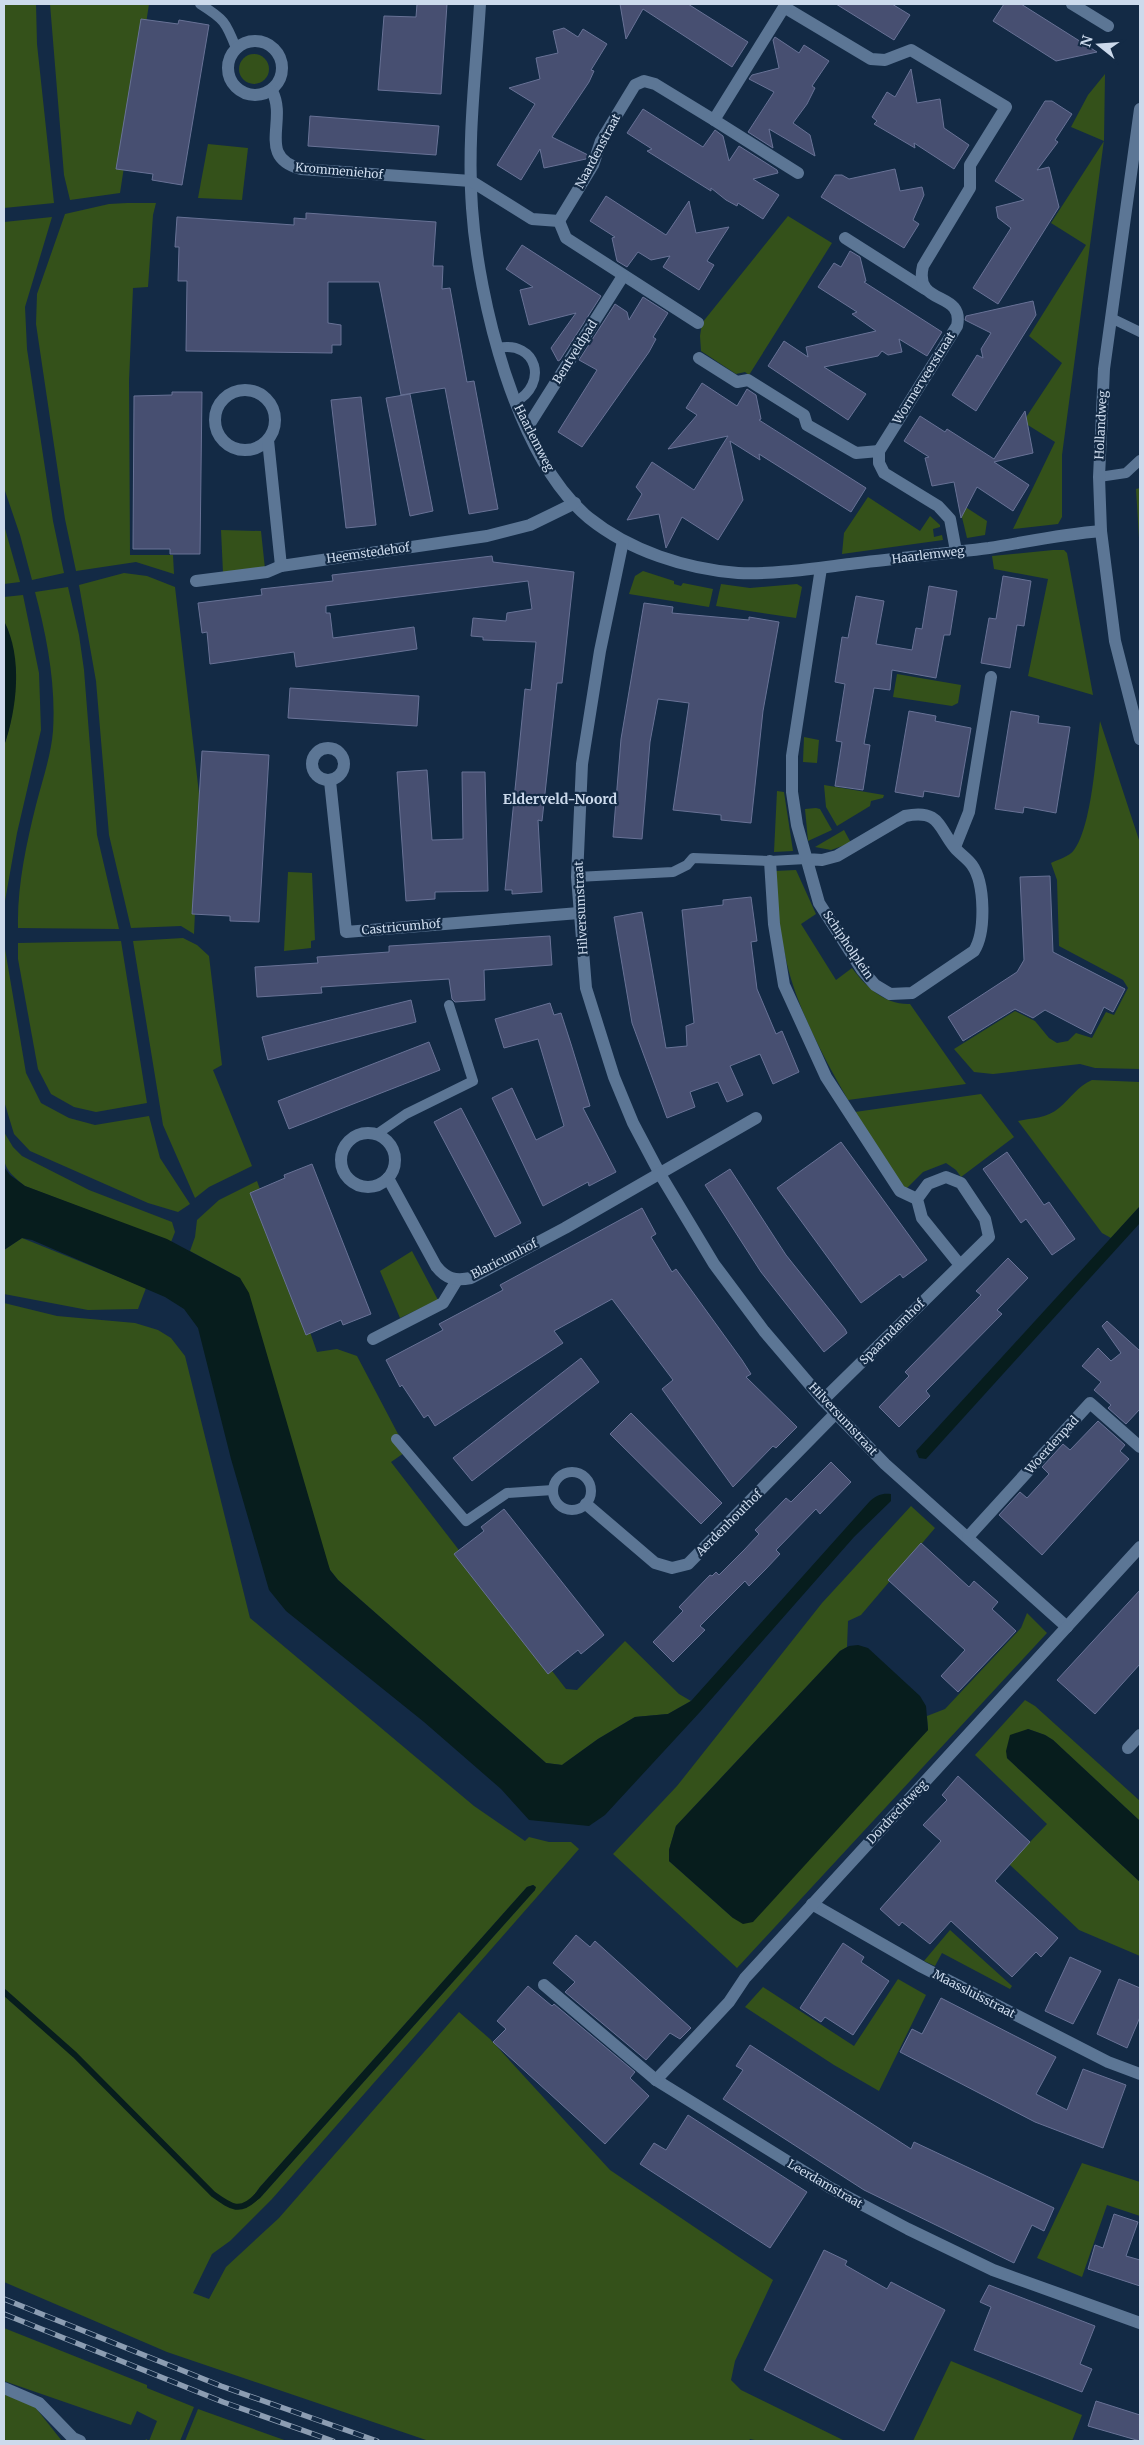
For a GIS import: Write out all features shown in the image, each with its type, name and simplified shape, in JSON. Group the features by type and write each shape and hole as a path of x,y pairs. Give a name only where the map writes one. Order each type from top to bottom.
{"street":[{"name":"Haarlemweg","path":"480,4 471,181 477,252 498,348 515,402 556,480 588,517 623,541 664,558 717,570 740,573 821,568 1100,531"},
{"path":"1072,4 1108,26"},
{"path":"798,173 714,120 785,5 871,59 885,60 911,50 1006,106 970,165 970,188 923,266 920,278 925,289"},
{"path":"251,41 262,42 277,52 283,67 278,84 272,91 255,96 246,95 231,83 227,64 236,48 251,41"},
{"name":"Naardenstraat","path":"559,221 593,166 601,141 635,85 644,81 655,84 714,120"},
{"name":"Krommeniehof","path":"272,91 277,101 276,144 278,156 287,166 301,169 471,181"},
{"name":"Hollandweg","path":"1140,109 1136,171 1111,318 1103,379 1099,477 1100,531 1115,641 1140,739"},
{"path":"471,181 532,219 559,221 566,238 622,276 698,323"},
{"path":"845,238 925,289"},
{"name":"Bentveldpad","path":"527,428 622,276"},
{"name":"Wormerveerstraat","path":"879,451 957,326 959,316 955,307 925,289"},
{"path":"699,358 737,382 748,380 804,415 808,425 856,453 879,451 879,463 884,473 938,506 950,519 956,551"},
{"path":"268,440 252,450 232,448 224,442 215,425 218,406 224,398 242,390 252,391 269,401 275,421 268,440 281,566"},
{"name":"Heemstedehof","path":"196,581 268,572 281,566 487,536 530,524 575,503"},
{"name":"Hilversumstraat","path":"623,541 600,651 582,764 577,877 586,988 614,1077 634,1123 660,1174 714,1264 764,1331 823,1400 885,1464 1067,1627"},
{"name":"Schipholplein","path":"806,859 822,860 837,856 905,816 917,814 931,817 943,826 955,847 973,866 982,895 979,943 974,951 912,993 902,995 890,994 875,985 862,970 819,902 806,859 797,825 792,792 792,756 821,568"},
{"path":"955,847 969,812 991,677"},
{"name":"Castricumhof","path":"330,781 346,932 579,913"},
{"path":"770,861 774,924 784,985 802,1026 826,1077 900,1191 917,1199 922,1218 960,1265"},
{"path":"660,1174 756,1118"},
{"path":"359,1134 377,1134 385,1138 394,1153 395,1162 388,1178 372,1186 363,1186 355,1183 344,1170 342,1153 352,1138 359,1134"},
{"name":"Blaricumhof","path":"388,1178 436,1266 444,1276 457,1280 470,1278 490,1268 660,1174"},
{"name":"Spaarndamhof","path":"823,1400 989,1237 985,1219 960,1183 946,1177 928,1184 917,1199"},
{"path":"373,1339 443,1303 457,1280"},
{"name":"Woerdenpad","path":"968,1537 1090,1403 1140,1447"},
{"name":"Aerdenhouthof","path":"586,1504 655,1563 672,1568 688,1564 836,1413"},
{"name":"Dordrechtweg","path":"656,2080 729,2002 745,1978 812,1904 1140,1547"},
{"path":"1128,1748 1140,1735"},
{"name":"Maassluisstraat","path":"812,1904 922,1967 1108,2062 1140,2074"},
{"name":"Leerdamstraat","path":"544,1985 656,2080 830,2187 908,2229 993,2270 1140,2323"},
{"path":"4,2388 39,2403 73,2438 80,2441"}],"lane":[{"path":"200,4 227,24 236,48"},
{"path":"1111,318 1140,332"},
{"path":"498,348 505,347 524,351 532,358 535,369 534,382 530,391 515,402"},
{"path":"1099,477 1126,473 1140,460"},
{"path":"577,877 673,872 687,865 693,858 770,861 806,859"},
{"path":"377,1134 406,1114 472,1081 449,1005"},
{"path":"396,1439 466,1521 507,1493 553,1490"},
{"path":"569,1472 581,1474 591,1487 590,1499 576,1510 565,1509 556,1501 553,1490 558,1478 569,1472"}],"green space":[{"path":"4,4 36,4 37,44 54,203 4,208"},
{"path":"50,4 149,4 120,193 70,200 64,175"},
{"path":"254,54 265,58 269,69 265,80 254,84 243,80 239,69 243,58"},
{"path":"1105,74 1104,140 1071,127 1088,95"},
{"path":"1104,141 1062,455 1062,517 1058,524 1013,529 1055,442 1023,422 1062,363 1029,336 1086,245 1051,223"},
{"path":"208,144 248,148 242,200 198,198"},
{"path":"156,203 153,215 148,287 133,288 129,381 130,555 173,555 174,574 136,562 76,571 65,519 36,324 37,294 65,214 109,204"},
{"path":"788,216 832,243 749,375 745,372 736,374 701,351 700,336 702,323"},
{"path":"52,217 25,307 27,349 53,521 64,573 32,580 20,535 4,488 4,222"},
{"path":"1140,488 1140,554 1136,489"},
{"path":"868,497 920,531 930,516 940,525 940,527 933,529 934,537 942,535 943,540 842,554 844,533"},
{"path":"967,508 987,521 985,535 967,538 960,509"},
{"path":"4,525 20,582 4,584"},
{"path":"221,530 261,531 265,569 223,573"},
{"path":"1064,550 1067,553 1093,695 1028,676 1048,579 994,569 992,556"},
{"path":"643,571 674,581 674,584 681,586 683,583 713,589 709,607 629,594 635,576"},
{"path":"124,573 147,576 175,587 200,802 194,934 181,926 131,928 109,835 96,681 79,585"},
{"path":"721,584 750,588 797,584 802,587 796,618 716,606"},
{"path":"68,587 79,635 84,670 97,835 119,929 18,928 23,866 32,820 52,740 54,714 50,661 35,592"},
{"path":"23,595 39,673 41,730 17,833 5,901 4,929 4,746 10,725 16,671 8,630 4,621 4,597"},
{"path":"897,674 961,685 958,703 952,706 893,697"},
{"path":"1100,721 1140,843 1140,1069 1095,1068 1080,1064 993,1074 974,1072 954,1049 1015,1011 1035,1021 1049,1038 1057,1043 1068,1041 1076,1033 1092,1038 1106,1012 1114,1015 1128,988 1123,980 1059,946 1057,880 1051,863 1072,852 1080,839 1089,807"},
{"path":"804,737 819,740 817,763 803,762"},
{"path":"824,785 884,795 883,798 871,801 870,806 837,826 826,807"},
{"path":"777,791 784,792 793,851 774,852"},
{"path":"805,809 820,809 832,830 808,841"},
{"path":"844,830 851,843 831,850 815,847"},
{"path":"796,870 816,914 801,924 836,980 852,968 863,982 877,994 901,1004 910,1004 966,1084 848,1100 811,1030 796,993 785,955 778,914 775,871"},
{"path":"288,872 312,873 315,940 311,941 311,948 284,951"},
{"path":"183,938 197,945 209,956 222,1065 213,1070 252,1166 209,1187 195,1198 163,1125 133,941"},
{"path":"121,941 147,1103 96,1112 74,1107 51,1094 38,1069 18,959 18,943"},
{"path":"4,943 26,1073 41,1103 69,1118 95,1125 149,1116 160,1158 190,1204 178,1212 148,1203 30,1151 14,1134 4,1101"},
{"path":"1092,1080 1140,1082 1140,1206 1111,1238 1102,1233 1018,1121 1050,1114"},
{"path":"981,1094 1014,1137 961,1177 956,1170 946,1163 923,1172 905,1190 855,1112"},
{"path":"4,1132 13,1147 22,1156 89,1190 172,1222 175,1232 171,1242 25,1186 11,1174 5,1164"},
{"path":"257,1181 317,1352 337,1349 357,1356 407,1451 391,1462 566,1689 577,1690 625,1641 679,1694 691,1701 668,1714 635,1717 598,1739 562,1765 546,1763 338,1580 330,1570 324,1555 240,1278 190,1251 195,1237 197,1220 219,1200"},
{"path":"22,1238 146,1288 138,1309 88,1310 4,1294 4,1250"},
{"path":"412,1251 438,1300 400,1318 380,1271"},
{"path":"4,1303 57,1316 135,1323 158,1330 171,1338 185,1356 250,1618 474,1806 525,1841 529,1837 549,1842 571,1842 579,1849 272,2199 230,2241 212,2254 193,2293 209,2299 226,2267 279,2218 459,2012 490,2039 610,2170 773,2280 735,2361 731,2380 741,2390 845,2441 759,2441 750,2439 749,2441 429,2441 167,2352 4,2282","holes":["534,1885 535,1890 260,2198 252,2203 252,2198 260,2187 527,1887"]},
{"path":"911,1506 935,1528 861,1615 848,1621 847,1647 840,1651 676,1826 669,1850 669,1861 733,1918 928,1730 927,1716 945,1709 1021,1628 1027,1613 1047,1633 737,1968 613,1854 677,1786 822,1603"},
{"path":"1025,1700 1035,1706 1140,1801 1140,1821 1053,1740 1028,1729 1007,1758 1140,1882 1140,1956 1079,1930 1009,1864 1047,1824 975,1755"},
{"path":"950,1930 1012,1986 1010,1989 942,1953 935,1966 924,1961"},
{"path":"898,1979 926,1995 879,2091 834,2065 745,2007 763,1987 854,2046"},
{"path":"1082,2163 1140,2182 1140,2216 1107,2205 1082,2277 1037,2258"},
{"path":"4,2328 147,2385 147,2388 194,2407 180,2441 149,2441 157,2421 137,2411 131,2425 4,2381"},
{"path":"951,2361 1082,2415 1072,2441 913,2441"},
{"path":"4,2394 35,2407 62,2441 4,2441"},
{"path":"198,2409 287,2441 185,2441"}],"shaded area":[{"path":"4,621 14,651 16,683 12,716 4,746"},
{"path":"4,1167 10,1175 25,1186 167,1239 240,1278 249,1293 330,1570 338,1580 546,1763 562,1765 598,1739 635,1717 668,1714 691,1701 870,1501 880,1495 891,1494 891,1501 854,1537 700,1712 605,1815 589,1826 529,1820 501,1789 424,1722 286,1611 269,1590 231,1459 198,1328 184,1309 165,1297 32,1240 22,1238 4,1250"},
{"path":"1140,1206 1140,1223 926,1459 919,1458 916,1451"},
{"path":"858,1645 868,1648 920,1696 926,1706 928,1730 753,1922 743,1924 733,1918 669,1861 669,1850 676,1826 840,1651 849,1646"},
{"path":"1028,1729 1053,1740 1140,1821 1140,1882 1007,1758 1006,1751 1010,1735"},
{"path":"533,1885 536,1887 535,1890 260,2198 252,2204 252,2198 260,2187 527,1887"}],"building":[{"path":"417,4 447,4 441,94 378,90 384,16 416,17"},
{"path":"620,4 688,4 748,42 732,67 643,9 626,39"},
{"path":"836,4 892,4 910,15 894,40"},
{"path":"1004,4 1021,4 1097,52 1056,61 993,21"},
{"path":"141,19 178,24 179,20 209,25 182,185 152,180 153,174 116,169"},
{"path":"564,28 578,37 583,29 607,44 591,70 594,71 589,82 552,137 588,155 586,159 544,168 540,149 521,180 497,165 535,104 509,88 540,79 536,58 558,53 553,31"},
{"path":"775,37 799,53 804,45 829,61 812,86 815,88 807,104 793,123 810,135 815,156 769,129 773,148 748,132 774,92 749,79 752,75 779,68 773,40"},
{"path":"911,69 917,103 940,99 944,128 969,145 954,169 914,143 915,148 874,124 877,121 872,117 887,92 895,97"},
{"path":"1045,101 1052,101 1072,114 1055,140 1058,142 1037,170 1049,167 1059,207 998,304 973,288 1011,228 998,218 996,207 1024,200 995,181"},
{"path":"643,109 703,147 715,130 723,136 729,161 739,146 777,170 778,173 753,179 779,195 763,219 738,203 737,206 726,200 711,188 711,191 647,151 652,149 627,133"},
{"path":"310,116 439,126 436,155 308,146"},
{"path":"895,169 900,191 922,187 924,195 913,220 919,224 904,248 821,197 835,175 842,175 849,179"},
{"path":"606,196 666,235 689,201 696,233 729,227 707,261 714,265 699,290 663,267 670,256 651,260 638,252 627,267 617,261 612,238 615,237 590,221"},
{"path":"306,213 436,222 433,266 443,266 442,289 450,288 467,382 474,381 498,509 469,514 445,388 401,395 379,282 328,282 328,323 341,325 341,345 332,345 332,353 186,351 187,281 178,281 179,247 175,247 177,217 294,225 294,218 306,219"},
{"path":"522,245 601,296 558,361 551,348 576,313 529,325 520,290 533,287 506,269"},
{"path":"850,251 860,257 866,281 864,282 942,332 927,356 899,339 902,352 888,355 882,351 878,356 824,367 866,394 848,420 768,366 784,341 808,357 806,347 876,331 852,314 857,312 818,287 834,263 841,267"},
{"path":"643,297 668,313 653,337 656,339 649,352 582,447 558,432 597,370 579,360 615,304 627,312 629,320"},
{"path":"1033,301 1036,315 976,411 952,395 977,355 983,358 981,349 991,333 965,320 966,316"},
{"path":"702,383 737,406 747,389 756,395 761,419 759,420 866,488 851,512 759,454 760,460 730,441 743,500 718,540 682,517 666,548 659,514 627,520 642,494 636,487 652,462 694,490 728,436 668,449 697,415 686,408"},
{"path":"172,392 202,392 200,554 170,554 170,549 133,549 134,396 172,395"},
{"path":"410,394 433,511 410,516 386,398"},
{"path":"361,397 376,525 346,528 331,400"},
{"path":"1025,411 1033,453 994,462 1029,485 1013,511 977,487 961,518 954,482 932,486 925,458 929,457 904,441 920,416 945,432 947,429 994,459"},
{"path":"492,556 493,562 574,572 562,683 557,683 542,821 538,820 542,892 512,894 512,890 505,890 525,689 531,690 536,642 483,640 483,637 471,636 473,618 506,621 507,613 532,609 528,581 326,606 326,613 330,613 333,638 414,627 417,649 296,667 294,652 210,664 207,632 202,633 198,603 262,595 261,589 333,581 332,575"},
{"path":"1003,576 1031,581 1024,626 1017,625 1010,668 981,663 989,618 996,619"},
{"path":"929,586 957,591 950,635 944,635 936,678 892,670 890,690 874,688 864,744 870,745 863,790 835,786 842,742 836,741 845,684 835,682 842,637 848,638 856,596 884,601 876,644 912,650 916,628 922,629"},
{"path":"644,603 673,607 672,613 749,620 749,617 779,622 763,711 751,823 721,820 721,815 673,810 689,703 658,699 650,742 642,839 613,837 621,739"},
{"path":"290,688 419,696 417,726 288,718"},
{"path":"909,711 936,716 935,721 971,728 959,797 924,791 923,797 895,792"},
{"path":"1011,711 1039,716 1038,723 1070,727 1056,813 1024,807 1023,813 995,809"},
{"path":"202,751 269,755 259,922 230,921 230,916 192,914"},
{"path":"427,770 432,840 463,839 462,772 485,772 488,891 435,892 435,899 406,901 397,772"},
{"path":"1050,876 1053,952 1125,989 1113,1012 1104,1007 1091,1034 1045,1010 1033,1018 1015,1009 963,1041 948,1017 1017,972 1024,960 1020,877"},
{"path":"751,897 757,941 751,942 757,989 776,1034 782,1031 799,1072 773,1084 760,1054 730,1066 743,1095 727,1102 718,1082 690,1092 695,1107 667,1118 632,1023 614,917 642,912 666,1048 687,1046 686,1026 694,1023 682,910 723,905 723,900"},
{"path":"550,936 552,965 484,970 485,1000 455,1002 452,999 449,979 321,987 322,993 257,997 255,967 318,963 317,957 389,952 389,946"},
{"path":"411,1000 416,1022 268,1060 262,1037"},
{"path":"550,1003 554,1015 561,1013 571,1044 590,1106 583,1108 616,1172 589,1186 588,1182 543,1206 492,1098 512,1088 536,1140 564,1126 538,1039 504,1048 495,1019"},
{"path":"429,1042 440,1070 289,1129 278,1101"},
{"path":"461,1108 521,1223 495,1237 434,1122"},
{"path":"841,1142 927,1260 903,1278 900,1274 861,1303 777,1188"},
{"path":"1007,1152 1044,1205 1049,1202 1075,1239 1052,1255 1026,1219 1021,1223 983,1169"},
{"path":"312,1164 371,1314 343,1325 341,1320 306,1335 250,1193 285,1178 284,1175"},
{"path":"730,1169 786,1255 845,1329 847,1333 824,1352 761,1272 705,1185"},
{"path":"642,1208 656,1234 651,1237 672,1272 676,1269 742,1360 751,1374 746,1377 797,1427 776,1448 773,1446 733,1487 662,1389 673,1380 612,1299 554,1331 563,1343 435,1426 428,1415 424,1418 402,1385 400,1387 386,1360 443,1330 439,1324 503,1290 500,1285"},
{"path":"1008,1258 1028,1278 997,1310 1002,1314 926,1391 930,1396 899,1427 879,1407 909,1376 905,1372 981,1295 976,1291"},
{"path":"1107,1321 1140,1351 1140,1409 1126,1424 1108,1408 1111,1405 1094,1390 1101,1382 1082,1366 1098,1348 1111,1361 1121,1353 1102,1326"},
{"path":"581,1358 599,1382 472,1481 453,1458"},
{"path":"631,1413 722,1503 701,1524 610,1434"},
{"path":"1098,1421 1125,1445 1120,1451 1129,1459 1042,1555 999,1515 1020,1492 1027,1498 1049,1474 1042,1467 1063,1444 1070,1450"},
{"path":"831,1462 851,1482 820,1514 816,1509 776,1550 780,1554 749,1586 745,1581 700,1626 705,1630 673,1662 653,1642 683,1611 679,1607 710,1575 712,1576 716,1572 719,1575 744,1550 759,1534 755,1530 786,1498 791,1502"},
{"path":"504,1509 604,1635 581,1654 578,1650 548,1674 454,1554 484,1531 481,1527"},
{"path":"921,1543 969,1587 974,1581 998,1602 992,1609 1016,1631 958,1692 941,1676 965,1650 888,1580"},
{"path":"1140,1590 1140,1664 1095,1714 1057,1680"},
{"path":"958,1776 1030,1842 995,1881 1058,1938 1041,1957 1036,1952 1012,1977 951,1921 930,1944 902,1922 899,1926 880,1909 941,1841 923,1825 947,1800 942,1795"},
{"path":"576,1935 590,1947 595,1941 691,2028 680,2039 670,2033 646,2060 565,1992 575,1982 553,1963"},
{"path":"843,1943 864,1957 861,1962 889,1981 853,2035 825,2017 821,2022 800,2008"},
{"path":"1070,1957 1101,1971 1073,2024 1045,2011"},
{"path":"1119,1979 1140,1988 1140,2017 1127,2048 1097,2034"},
{"path":"528,1986 552,2006 554,2004 635,2072 630,2078 649,2096 605,2144 493,2042 506,2029 497,2021"},
{"path":"941,1998 1056,2057 1036,2094 1067,2110 1083,2069 1126,2085 1103,2148 1035,2122 900,2052 912,2029 922,2034"},
{"path":"750,2045 911,2149 914,2142 1054,2208 1044,2231 1032,2225 1014,2263 864,2190 723,2099 743,2070 736,2066"},
{"path":"688,2115 807,2192 770,2248 640,2164 654,2143 666,2150"},
{"path":"1114,2214 1138,2222 1126,2256 1140,2260 1140,2286 1088,2269 1095,2245 1103,2248"},
{"path":"824,2250 847,2261 845,2265 887,2289 891,2282 945,2310 884,2431 764,2370"},
{"path":"989,2285 1095,2326 1080,2364 1092,2369 1082,2392 974,2350 991,2307 980,2302"},
{"path":"1096,2401 1140,2415 1140,2441 1088,2426"}],"waterway":[{"path":"4,1992 75,2055 213,2194 235,2207 245,2205 257,2196"}],"railway":[{"path":"4,2299 221,2386 377,2441"},
{"path":"4,2314 223,2402 333,2441"}],"district":[{"name":"Elderveld-Noord","path":"560,799"}]}
